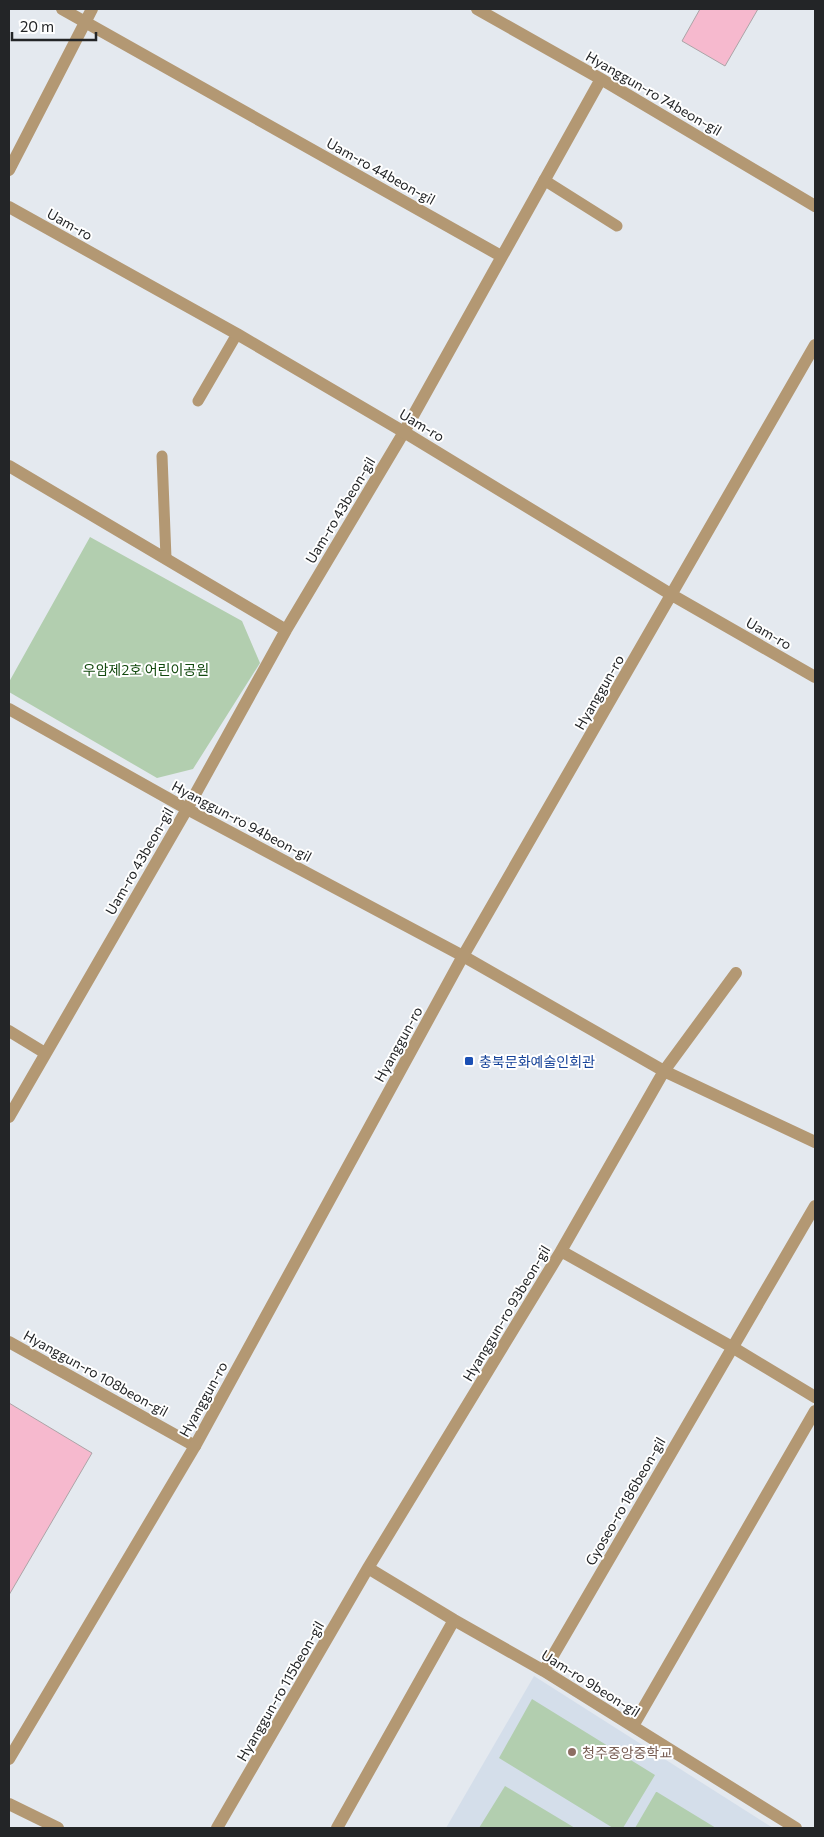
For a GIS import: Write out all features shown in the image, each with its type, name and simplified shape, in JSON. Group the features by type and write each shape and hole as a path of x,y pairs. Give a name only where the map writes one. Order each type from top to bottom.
{"street":[{"name":"Uam-ro 44beon-gil","path":"62,9 502,256"},
{"path":"9,170 92,9"},
{"name":"Hyanggun-ro 74beon-gil","path":"477,9 601,79 815,206"},
{"path":"404,432 601,79"},
{"name":"Uam-ro","path":"9,207 237,334 404,432 672,595 815,677"},
{"name":"Hyanggun-ro","path":"9,1759 195,1446 463,956 815,345"},
{"name":"Uam-ro 43beon-gil","path":"9,1117 187,809 286,630 404,432"},
{"path":"9,466 286,630"},
{"name":"Hyanggun-ro 94beon-gil","path":"9,709 187,809 463,956"},
{"path":"463,956 664,1071 815,1142"},
{"name":"Hyanggun-ro 93beon-gil","path":"368,1568 561,1251 664,1071 736,973"},
{"path":"9,1031 45,1053"},
{"path":"732,1347 815,1206"},
{"path":"561,1251 815,1396"},
{"name":"Hyanggun-ro 108beon-gil","path":"9,1342 195,1446"},
{"name":"Gyoseo-ro 186beon-gil","path":"544,1671 732,1347"},
{"path":"633,1726 815,1411"},
{"name":"Uam-ro 9beon-gil","path":"368,1568 544,1671 796,1828"},
{"name":"Hyanggun-ro 115beon-gil","path":"217,1828 368,1568"},
{"path":"337,1828 454,1620"},
{"path":"9,1804 58,1828"}],"lane":[{"path":"544,180 617,226"},
{"path":"198,401 237,334"},
{"path":"162,456 166,558"}],"shaded area":[{"name":"청주중앙중학교","path":"534,1676 773,1828 446,1828"}],"green space":[{"name":"우암제2호 어린이공원","path":"90,537 242,621 260,663 193,769 157,778 9,692 9,682"},
{"path":"532,1699 655,1775 623,1828 613,1828 499,1758"},
{"path":"505,1786 575,1828 479,1828"},
{"path":"657,1792 716,1828 635,1828"}],"building":[{"path":"700,9 758,9 725,66 682,41"},
{"path":"9,1403 92,1453 9,1595"}],"place":[{"name":"충북문화예술인회관","path":"469,1061"},
{"name":"청주중앙중학교","path":"572,1752"}]}
